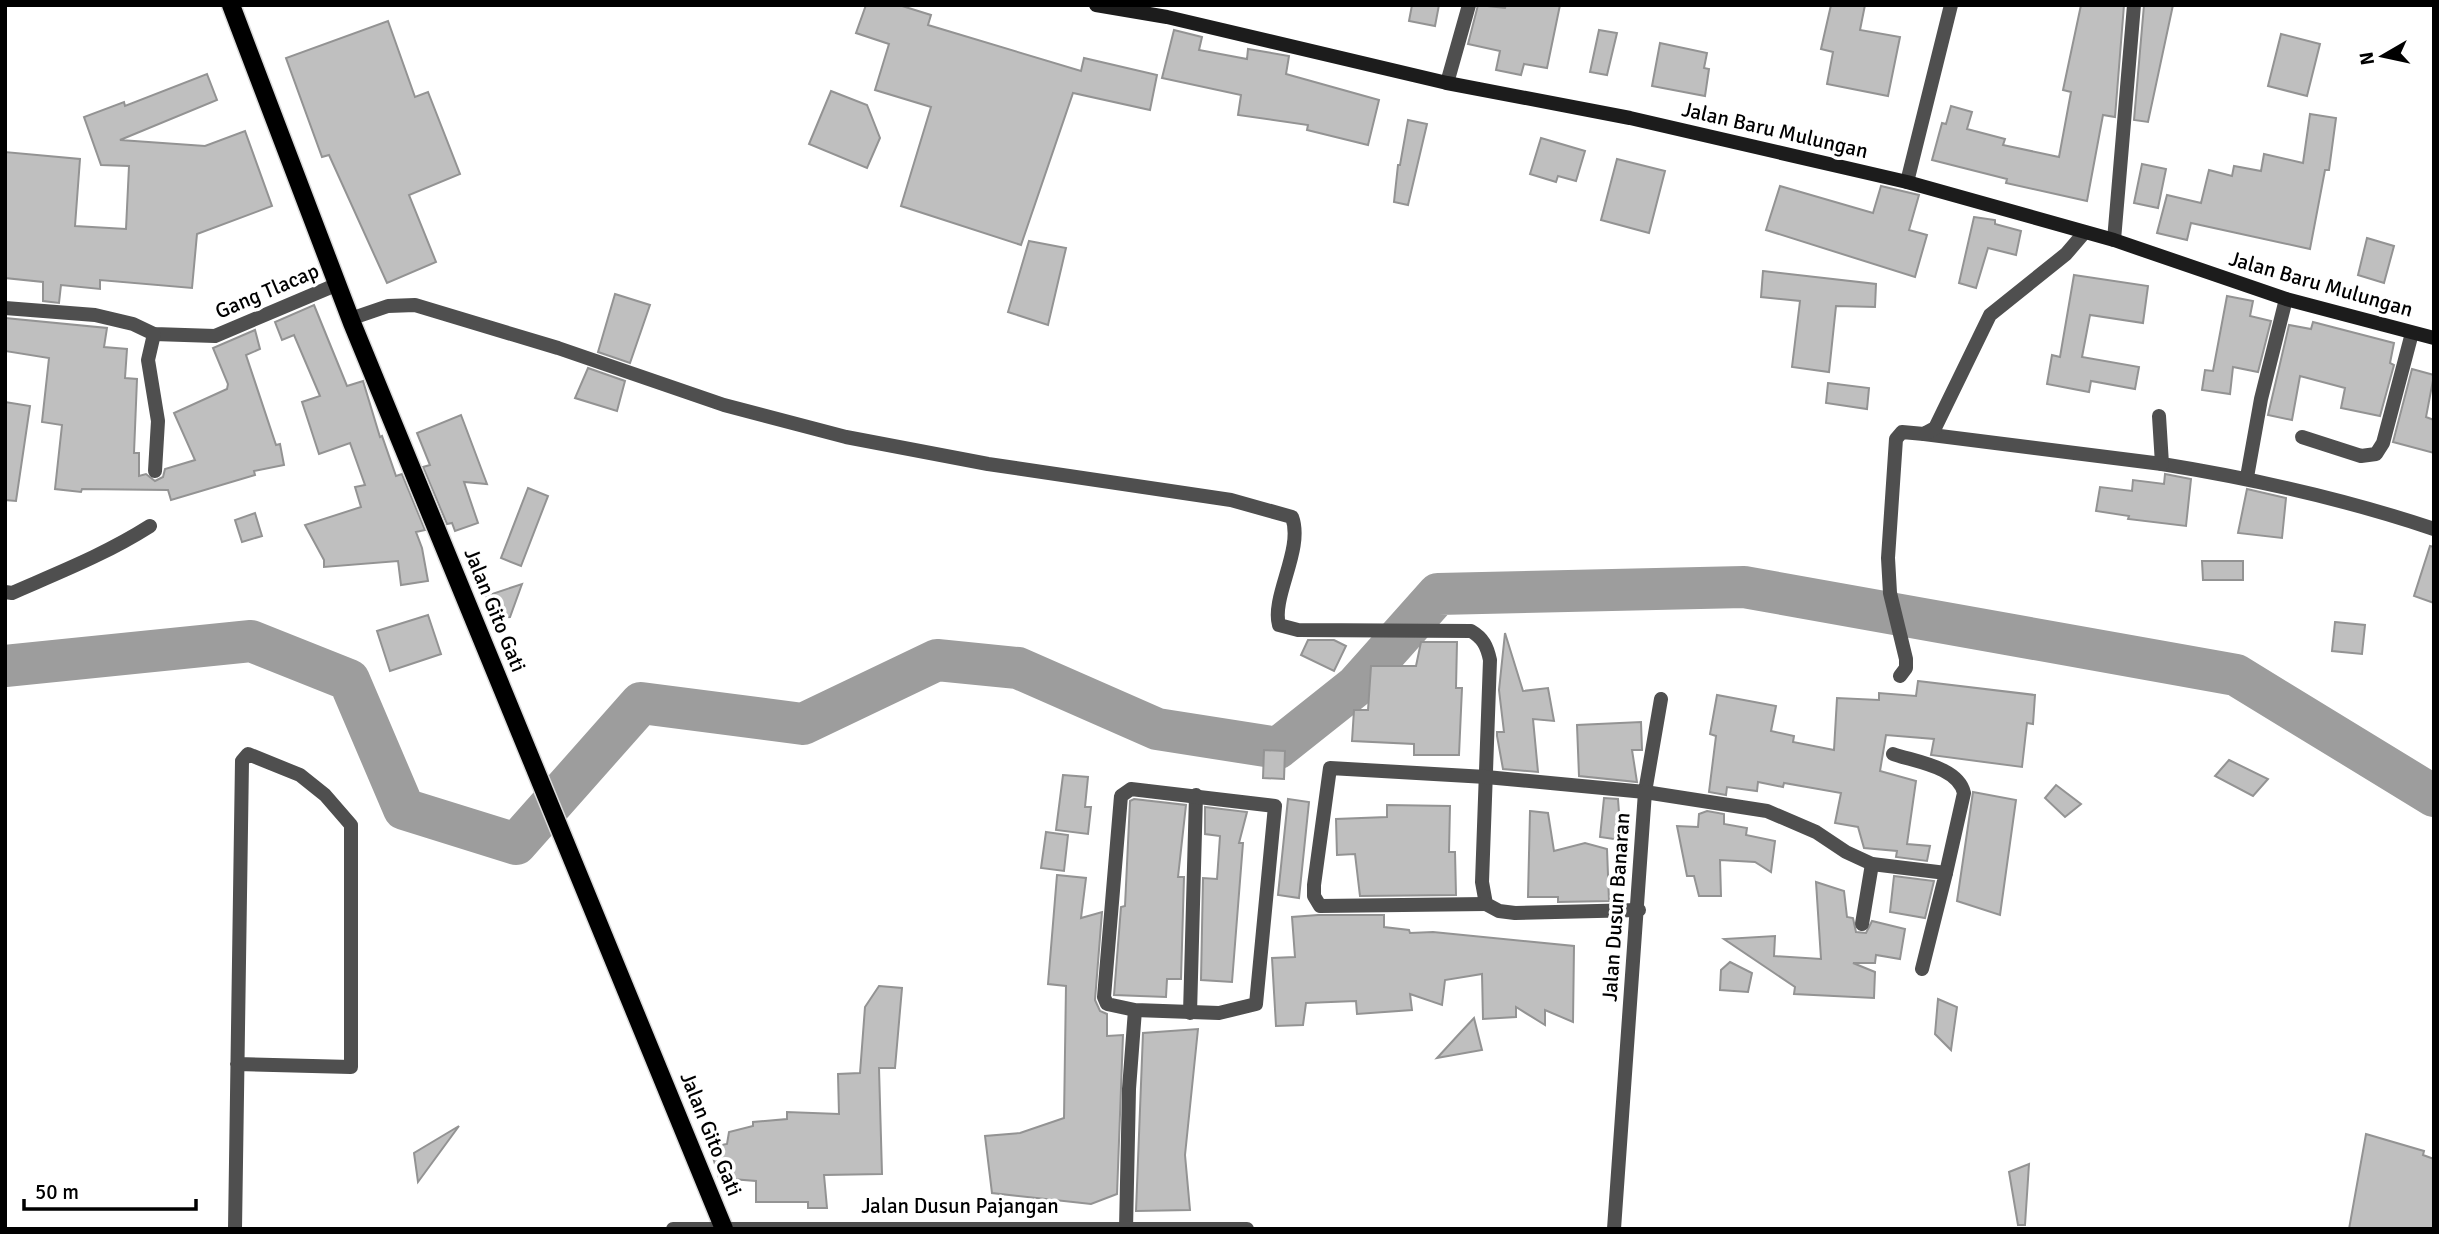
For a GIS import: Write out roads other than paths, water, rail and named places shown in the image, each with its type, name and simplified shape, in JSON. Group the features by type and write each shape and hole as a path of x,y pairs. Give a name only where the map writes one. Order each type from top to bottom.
{"main road":[{"name":"Jalan Gito Gati","path":"231,5 350,319 724,1228"},
{"name":"Jalan Baru Mulungan","path":"1103,6 1167,16 1447,83 1630,118 1906,182 2114,240 2286,299 2434,338"}],"street":[{"path":"1447,83 1469,5"},
{"path":"1906,182 1951,5"},
{"path":"2114,240 2134,5"},
{"path":"1924,434 1935,428 1943,418 1976,339 1990,315 2066,254 2084,233"},
{"name":"Gang Tlacap","path":"5,307 94,315 133,324 153,334 215,336 338,284"},
{"path":"2247,477 2261,399 2286,299"},
{"path":"350,319 388,306 415,305 558,348 724,405 846,437 988,464 1231,500 1293,517 1296,526 1278,614 1279,625 1298,629 1471,631 1481,637 1487,647 1490,660 1482,882 1486,904"},
{"path":"2302,437 2361,456 2376,454 2383,443 2412,333"},
{"path":"153,334 148,360 158,421 155,471"},
{"path":"2159,416 2162,464"},
{"path":"1900,676 1906,668 1906,659 1890,593 1888,558 1894,443 1902,432 2247,477 2365,506 2434,529"},
{"path":"5,592 12,593 64,572 118,547 150,526"},
{"path":"1639,910 1515,913 1499,911 1486,904 1333,908 1320,906 1314,896 1314,885 1330,768 1486,777 1645,792 1661,699"},
{"path":"235,1229 237,1064 242,761 248,754 300,775 325,795 351,825 351,1067 237,1064"},
{"path":"1893,754 1950,774 1962,783 1964,793 1922,969"},
{"path":"1131,789 1275,806 1258,1001 1249,1008 1189,1013 1135,1010 1107,1004 1104,997 1121,796 1131,789"},
{"name":"Jalan Dusun Banaran","path":"1615,1229 1645,792 1783,816 1872,864 1946,873"},
{"path":"1189,1013 1196,795"},
{"path":"1863,924 1872,864"},
{"path":"1126,1228 1135,1010"},
{"name":"Jalan Dusun Pajangan","path":"673,1229 1247,1229"}],"waterway":[{"path":"5,666 251,641 349,680 404,809 516,844 641,703 803,724 937,660 1018,668 1157,729 1278,748 1356,686 1438,594 1744,587 2236,675 2434,796"}]}
